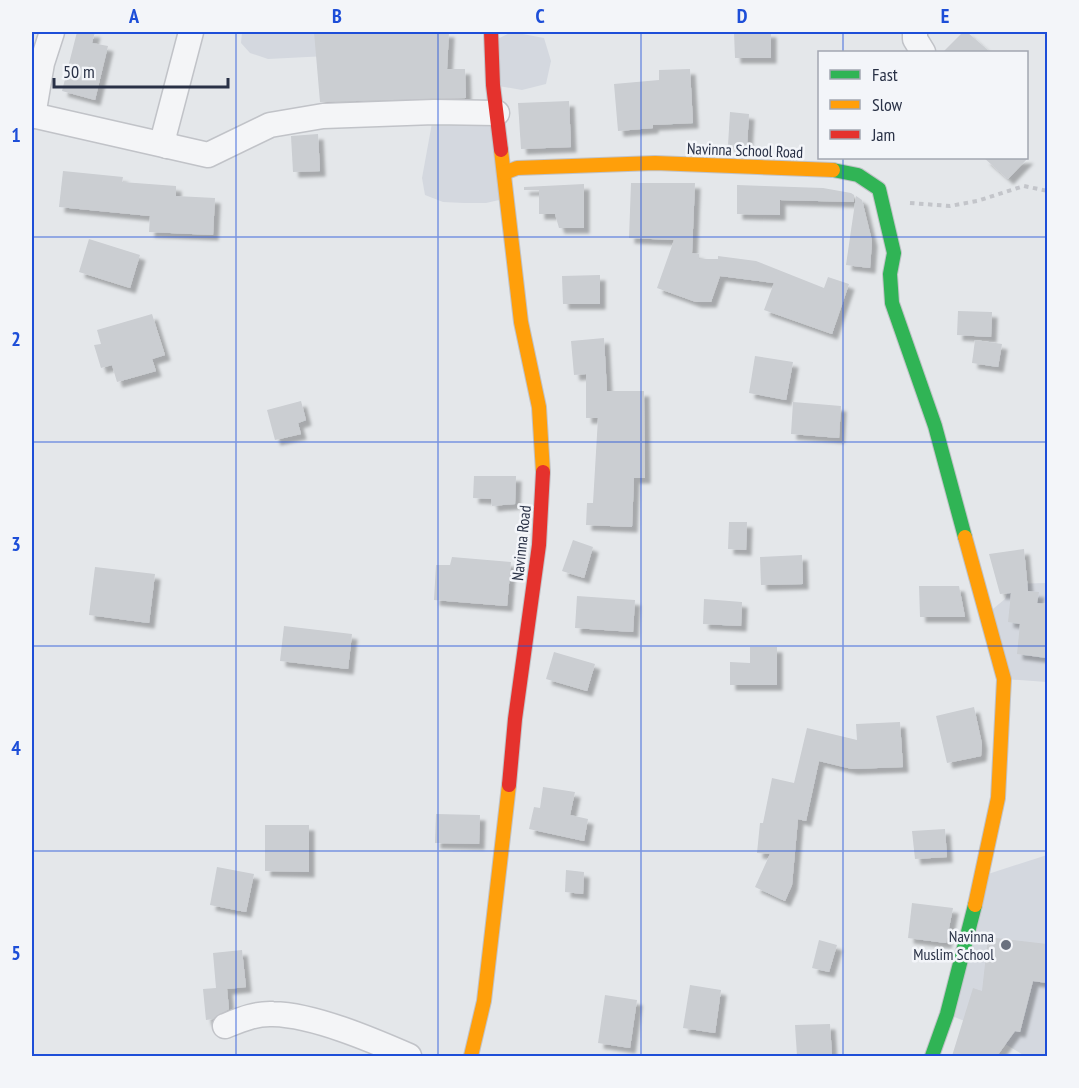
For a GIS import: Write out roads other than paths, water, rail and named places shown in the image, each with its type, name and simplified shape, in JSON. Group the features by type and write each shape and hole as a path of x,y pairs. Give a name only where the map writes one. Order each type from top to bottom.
{"street":[{"path":"52,32 42,63 32,116 208,155 270,125 323,116 434,112 497,113"},
{"path":"167,146 164,135 191,32"},
{"name":"Navinna Road","path":"471,1056 484,1001 491,927 507,809 514,719 539,545 543,476 539,407 521,322 497,113 491,32"},
{"path":"915,32 915,39 922,51"},
{"path":"846,173 865,159"},
{"name":"Navinna School Road","path":"504,173 517,168 655,163 825,169 858,175 879,189 894,253 890,274 892,303 935,426 994,633 1004,678 998,798 947,1014 932,1056"},
{"path":"225,1026 248,1017 274,1014 333,1026 409,1056"}],"place":[{"name":"Navinna Muslim School","path":"1006,945"}]}
